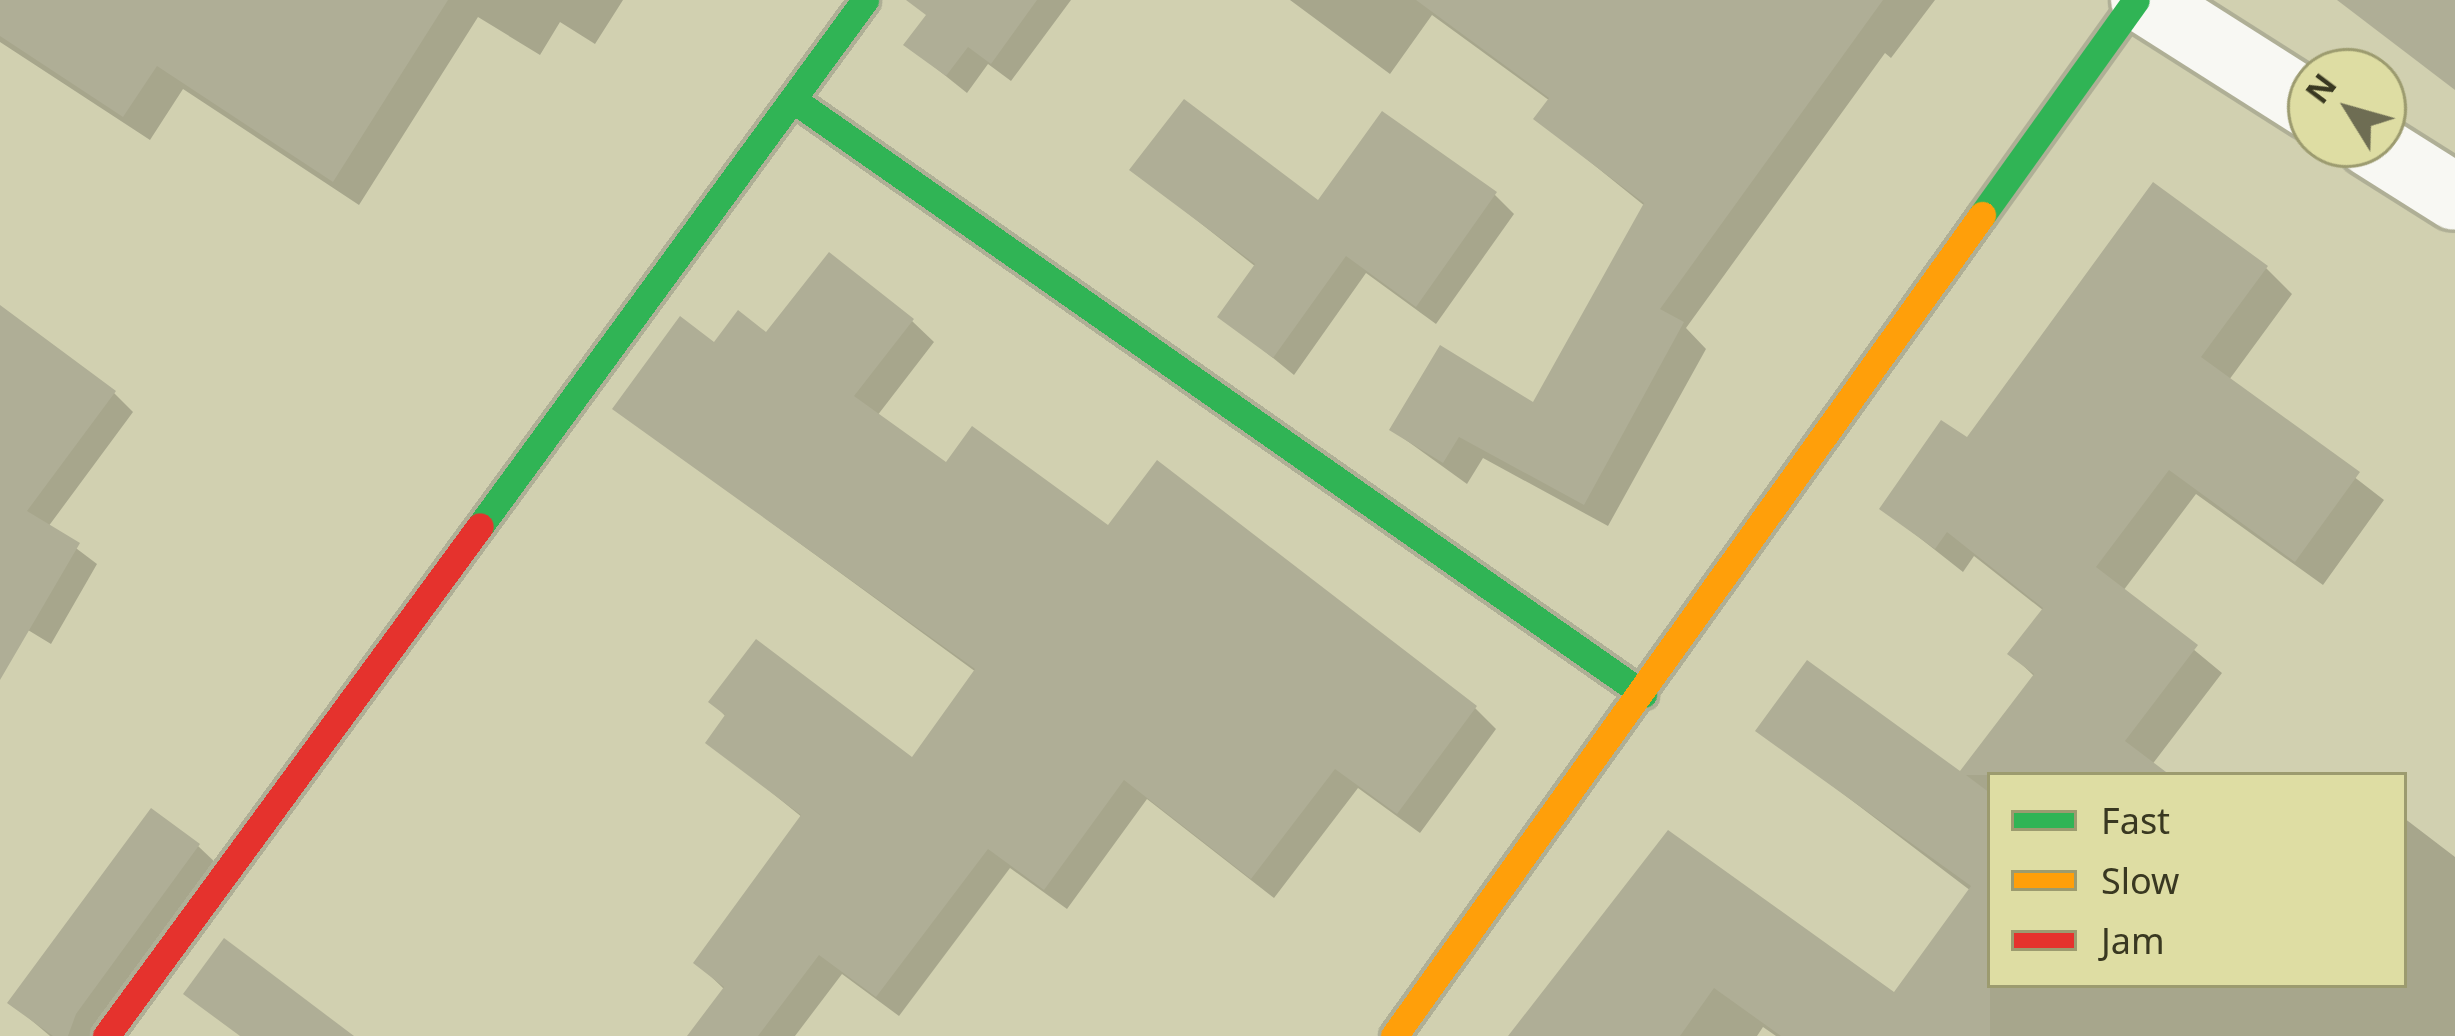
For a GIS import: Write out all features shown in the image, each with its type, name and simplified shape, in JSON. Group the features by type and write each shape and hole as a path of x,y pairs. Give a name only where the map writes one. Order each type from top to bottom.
{"street":[{"path":"106,1036 865,0"},
{"path":"1394,1036 2140,0 2287,91"},
{"path":"795,101 1643,694"},
{"path":"2407,167 2455,197"}],"building":[{"path":"0,0 448,0 333,182 157,66 123,117 0,36"},
{"path":"906,0 1037,0 991,64 968,47 946,76 903,45 926,15"},
{"path":"1416,0 1883,0 1660,309 1684,322 1584,505 1459,437 1443,463 1389,430 1440,345 1533,402 1644,203 1533,119 1549,98"},
{"path":"2337,0 2455,0 2455,90 2407,53 2407,48 2400,48"},
{"path":"1184,99 1318,200 1382,111 1497,192 1416,307 1346,256 1273,358 1217,317 1255,264 1129,170"},
{"path":"2153,182 2268,266 2201,357 2360,472 2295,562 2169,470 2096,567 2198,645 2125,741 2166,772 1966,775 1987,791 1990,1036 1781,1036 1714,988 1680,1036 1508,1036 1668,830 1894,992 1971,886 1755,731 1807,660 1960,771 2034,674 2007,654 2043,608 1947,532 1935,549 1879,509 1941,420 1967,437"},
{"path":"829,252 914,319 854,396 946,462 972,426 1108,525 1157,460 1477,706 1397,814 1335,769 1251,879 1124,780 1044,890 988,849 876,997 819,955 758,1036 687,1036 724,987 693,963 801,815 705,743 725,715 708,702 756,639 912,757 975,669 612,409 680,316 714,342 738,310 766,332"},
{"path":"0,305 116,391 27,511 80,543 0,680"},
{"path":"151,808 200,844 76,1014 68,1036 53,1036 7,1003"},
{"path":"224,938 354,1036 240,1036 183,994"}],"traffic: fast":[{"path":"480,526 865,0"},
{"path":"1982,215 2136,0"},
{"path":"795,101 1643,694"}],"traffic: slow":[{"path":"1394,1036 1982,215"}],"traffic: jam":[{"path":"106,1036 480,526"}]}
